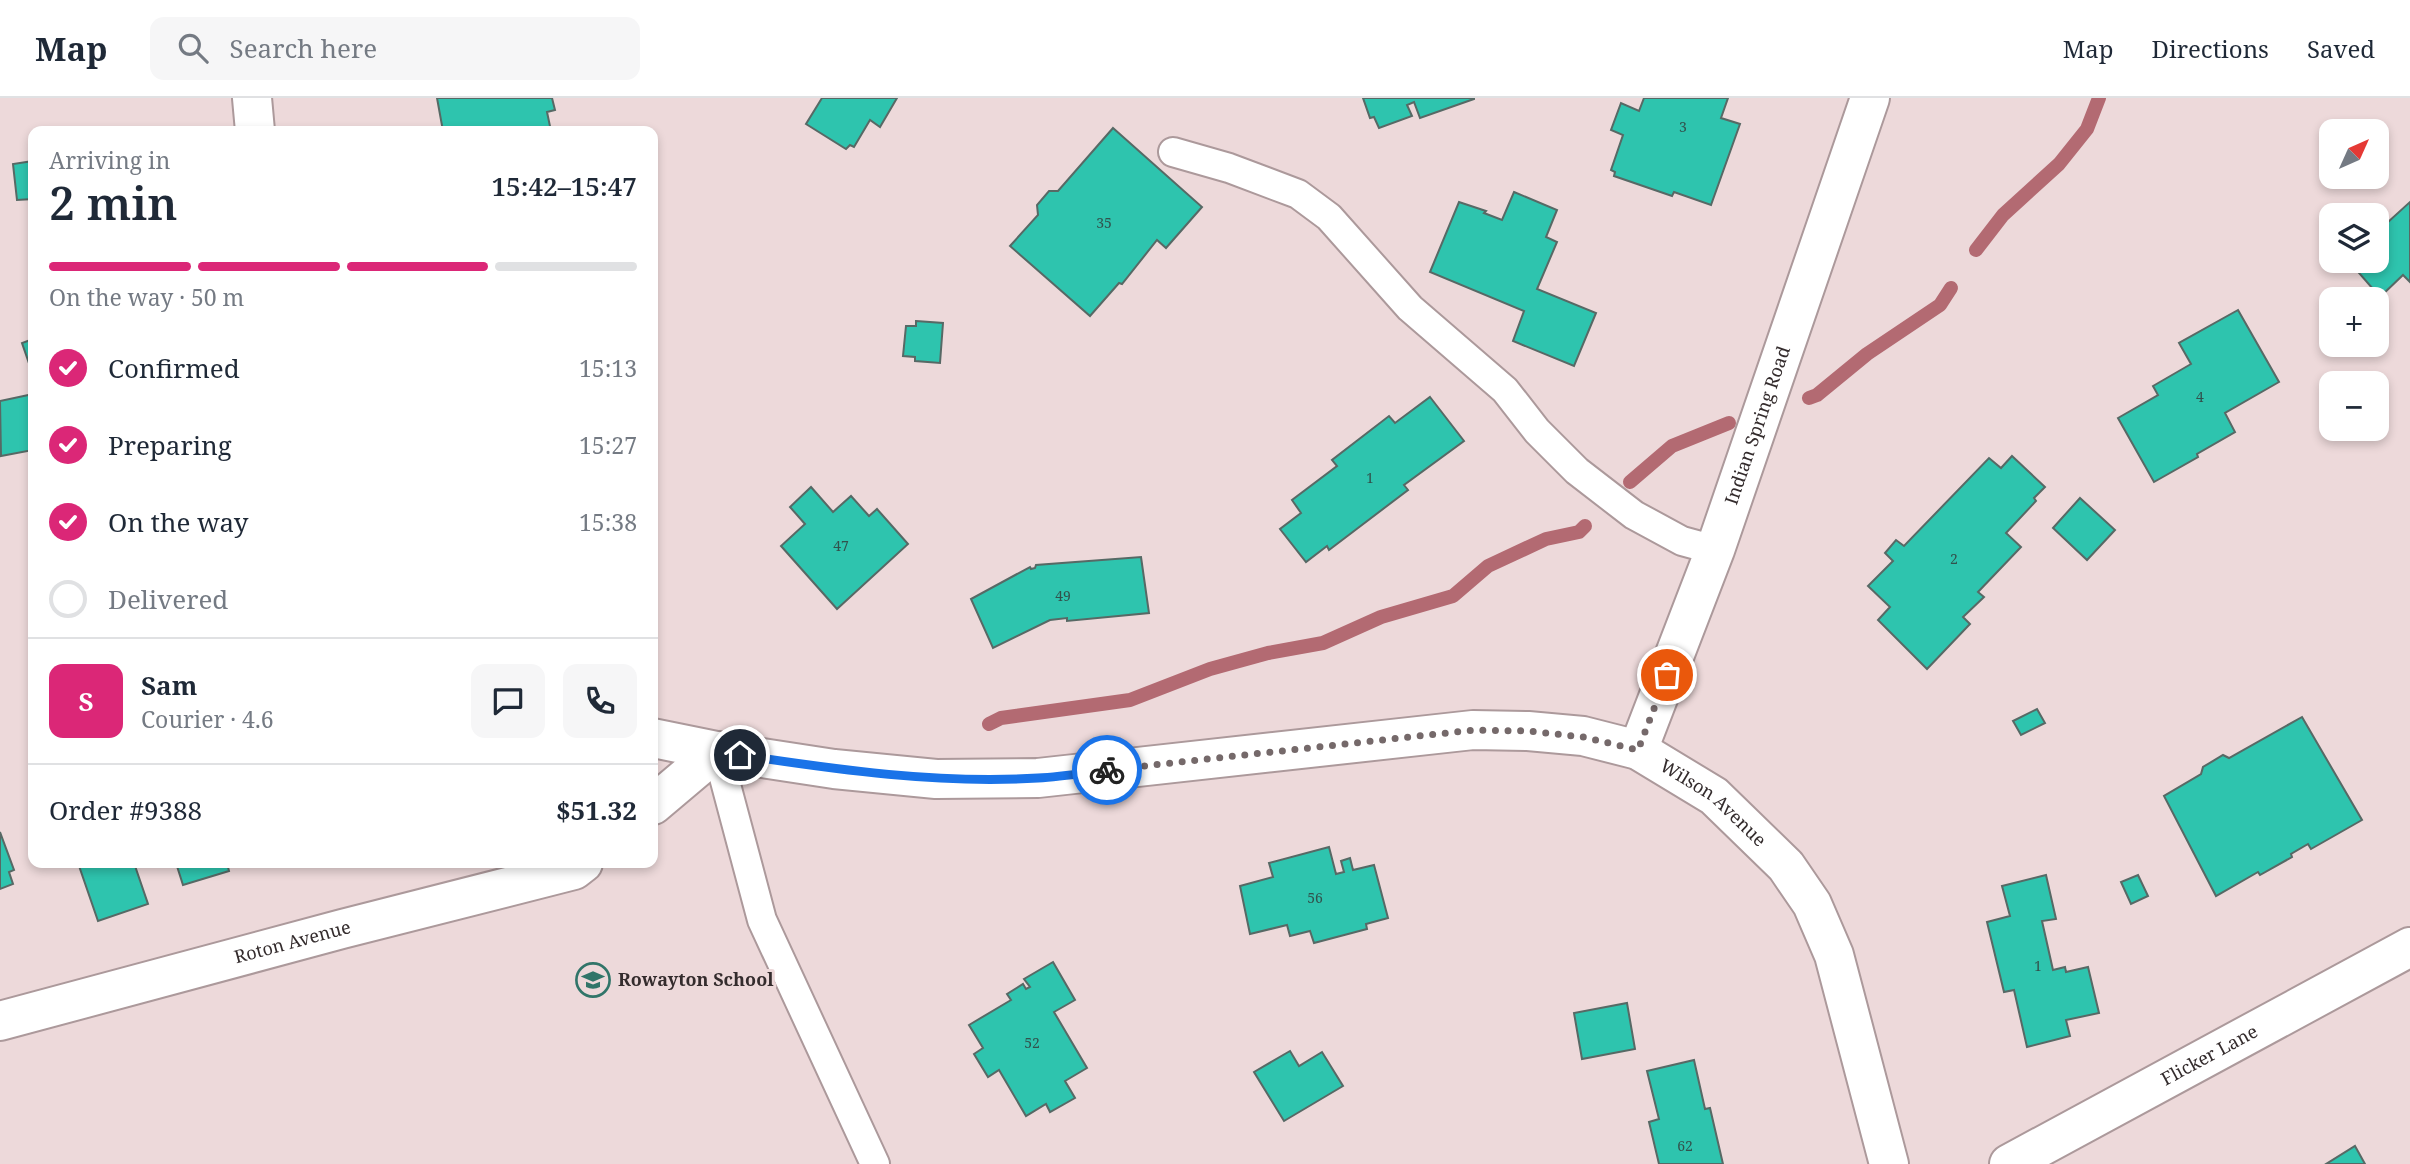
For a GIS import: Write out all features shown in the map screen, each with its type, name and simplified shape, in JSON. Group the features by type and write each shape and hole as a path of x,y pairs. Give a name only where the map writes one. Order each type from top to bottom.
{"street":[{"path":"253,98 255,126"},
{"name":"Indian Spring Road","path":"1638,750 1715,550 1870,98"},
{"name":"Wilson Avenue","path":"658,739 834,769 936,779 1038,778 1474,730 1528,731 1583,737 1638,750 1714,796 1786,866 1812,904 1834,955 1889,1164"},
{"path":"658,801 717,751"},
{"name":"Roton Avenue","path":"0,1021 577,868"},
{"name":"Flicker Lane","path":"2009,1164 2410,947"}],"lane":[{"path":"1173,152 1229,168 1298,194 1329,217 1410,308 1505,390 1538,431 1577,471 1634,515 1682,541 1715,550"},
{"path":"717,751 762,920 875,1164"}],"building":[{"path":"437,98 552,98 555,110 547,112 550,126 442,126"},
{"path":"822,98 897,98 880,127 870,120 854,147 850,145 846,149 806,124"},
{"path":"1363,98 1474,99 1420,118 1414,102 1407,105 1412,116 1379,128 1374,117 1370,118"},
{"path":"1644,98 1728,98 1721,118 1740,124 1711,205 1674,192 1672,196 1614,176 1615,172 1611,170 1623,135 1611,130 1621,103 1639,111"},
{"path":"1113,128 1202,207 1166,248 1157,240 1122,284 1119,283 1090,316 1010,246 1038,215 1037,205 1049,191 1058,191"},
{"path":"28,162 28,199 17,200 13,164"},
{"path":"1514,192 1557,210 1546,237 1557,242 1537,289 1596,313 1574,366 1513,341 1524,311 1430,272 1459,202 1486,211 1484,213 1502,220"},
{"path":"2410,202 2410,282 2403,275 2389,288 2371,287 2359,273 2389,273 2389,221"},
{"path":"2238,310 2279,382 2225,413 2235,432 2154,482 2118,418 2158,395 2153,386 2191,364 2179,343"},
{"path":"916,321 943,323 940,363 915,361 915,357 903,356 906,326 916,326"},
{"path":"28,341 28,360 22,343"},
{"path":"28,395 28,451 1,456 0,401"},
{"path":"1430,397 1464,441 1404,485 1408,490 1329,550 1327,546 1306,562 1280,529 1301,513 1292,500 1337,466 1332,460 1389,416 1395,423"},
{"path":"2012,456 2045,487 2034,498 2036,501 2006,533 2021,547 1978,592 1984,597 1963,617 1970,624 1927,669 1878,620 1890,607 1868,586 1893,561 1885,553 1896,540 1904,546 1989,458 2001,468"},
{"path":"811,487 833,512 851,496 869,516 877,509 908,544 837,609 781,546 805,524 790,507"},
{"path":"2080,498 2115,530 2087,560 2053,528"},
{"path":"1141,557 1149,613 1067,621 1067,618 1050,620 993,648 971,599 1030,567 1035,568 1036,565"},
{"path":"2037,709 2045,723 2021,735 2013,721"},
{"path":"2302,717 2362,820 2311,849 2308,844 2291,854 2292,857 2260,875 2258,872 2216,896 2164,796 2201,774 2203,767 2223,755 2229,758"},
{"path":"0,832 14,870 9,872 13,884 0,889"},
{"path":"1329,847 1336,874 1344,872 1341,861 1350,858 1353,870 1374,865 1388,918 1366,924 1367,929 1314,943 1310,931 1290,936 1287,925 1250,934 1240,886 1273,877 1269,863"},
{"path":"80,868 136,868 148,904 98,921"},
{"path":"178,868 228,868 229,871 183,885"},
{"path":"2046,875 2056,919 2042,921 2053,970 2065,967 2066,972 2088,967 2099,1013 2066,1020 2070,1036 2027,1047 2014,990 2004,992 1987,922 2010,916 2002,886"},
{"path":"2138,875 2148,896 2131,904 2121,882"},
{"path":"1053,962 1075,1000 1054,1012 1087,1068 1065,1081 1075,1098 1050,1112 1046,1104 1026,1116 999,1070 988,1077 974,1054 983,1048 969,1025 1011,1000 1007,994 1023,984 1026,989 1030,987 1024,979"},
{"path":"1627,1003 1635,1049 1582,1059 1574,1013"},
{"path":"1290,1051 1299,1066 1322,1052 1343,1086 1284,1121 1254,1072"},
{"path":"1694,1060 1705,1109 1710,1108 1723,1164 1659,1164 1649,1122 1659,1119 1647,1071"},
{"path":"2355,1146 2365,1164 2326,1164"}],"waterway":[{"path":"1976,250 2003,215 2059,164 2087,129 2099,98"},
{"path":"1809,398 1817,395 1867,354 1940,305 1951,288"},
{"path":"1630,482 1672,446 1729,423"},
{"path":"989,724 1001,718 1130,700 1210,669 1268,653 1323,643 1381,617 1453,596 1488,566 1546,539 1579,532 1585,526"}],"way so far":[{"path":"1107,770 1474,730 1528,731 1583,737 1638,750 1667,675"}],"place":[{"name":"Rowayton School","path":"593,980"}],"route":[{"path":"740,755 834,769 936,779 1038,778 1107,770"}]}
